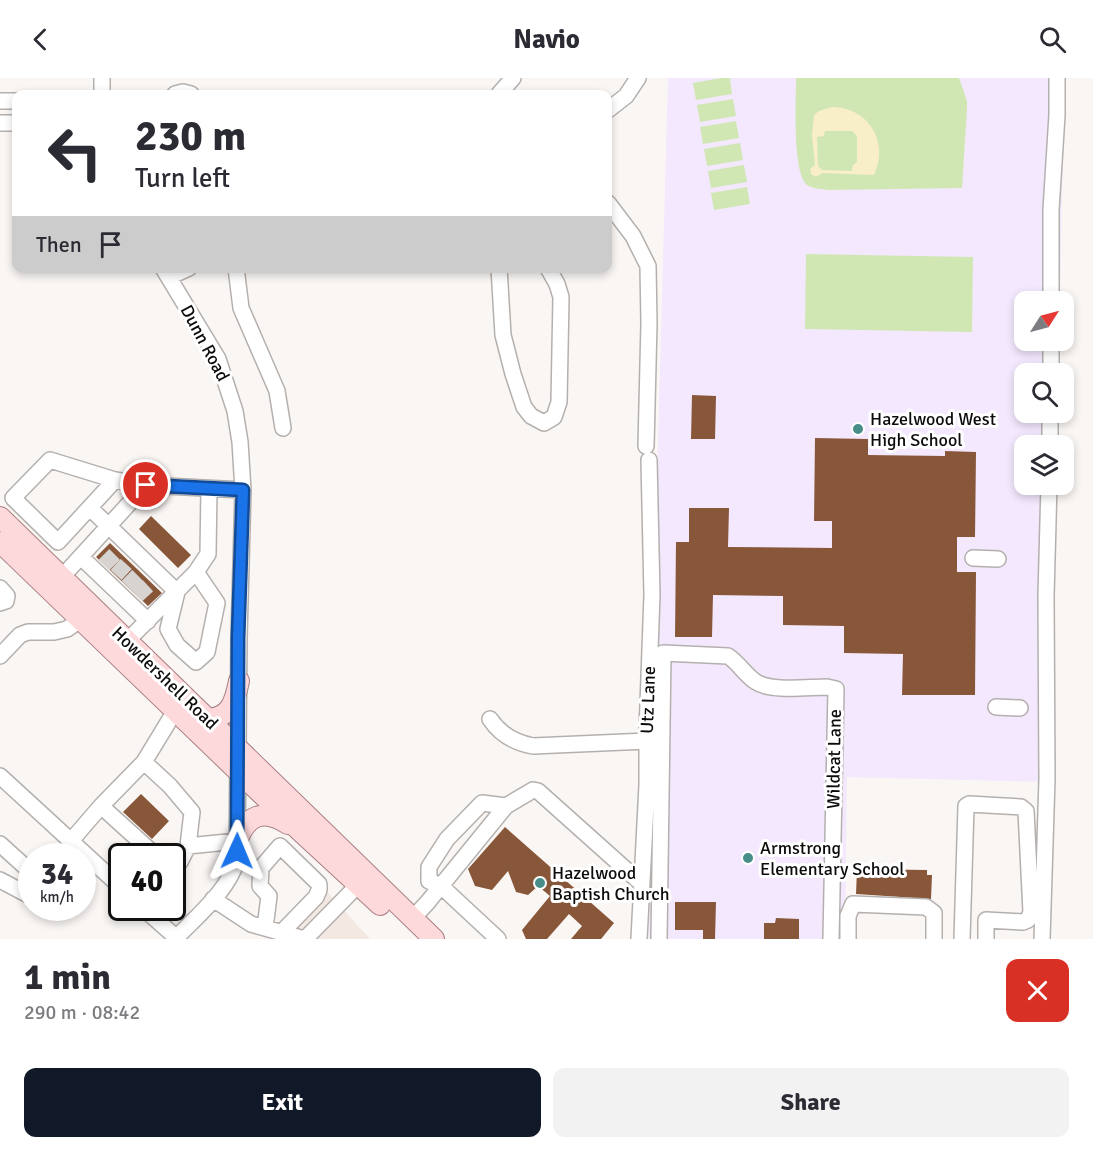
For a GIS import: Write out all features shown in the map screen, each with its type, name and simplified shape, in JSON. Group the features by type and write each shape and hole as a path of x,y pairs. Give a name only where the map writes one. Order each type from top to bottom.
{"main road":[{"name":"Howdershell Road","path":"0,517 434,939"},
{"name":"Howdershell Road","path":"0,542 238,772 417,939"},
{"path":"207,719 223,715 232,707 239,681"},
{"path":"237,842 242,828 261,815 272,816 300,831"}],"street":[{"path":"612,107 626,96 638,78"},
{"path":"1051,291 1051,210 1057,78"},
{"name":"Utz Lane","path":"612,207 633,236 648,266 647,453 652,595 647,785 639,939"},
{"name":"Dunn Road","path":"166,273 208,342 227,384 235,411 240,442 243,490 238,638 237,860 234,871 213,899 177,938"},
{"path":"237,273 241,308 277,391 283,429"},
{"path":"499,273 502,335 513,374 524,407 531,416 544,423 554,417 559,402 561,297 551,273"},
{"path":"115,480 58,542 14,498 50,460 115,480 146,485 243,490"},
{"path":"62,577 146,485"},
{"path":"127,641 196,572 208,554 209,489"},
{"path":"1042,939 1047,779 1046,596 1049,495"},
{"path":"90,508 110,526 139,563 177,592"},
{"path":"81,557 117,584 148,621"},
{"path":"973,558 998,559"},
{"path":"177,592 168,629 177,645 196,662 207,652 217,603 196,572"},
{"path":"0,588 7,596 6,601 0,603"},
{"path":"0,656 20,635 28,632 54,632 67,629 81,620"},
{"name":"Wildcat Lane","path":"659,939 663,653 728,656 737,661 756,682 769,687 836,689 831,939"},
{"path":"996,707 1020,708"},
{"path":"0,776 70,842 144,762 175,711"},
{"path":"490,719 497,730 523,744 534,746 647,741"},
{"path":"144,762 170,786 192,812 186,850"},
{"path":"412,919 506,806 533,790 538,791 642,884"},
{"path":"498,939 441,886 429,881 429,867 447,839 482,803 506,806"},
{"path":"962,916 1023,922 1029,918 1031,912 1024,808 969,804 966,806 962,916 962,939"},
{"path":"101,806 142,843"},
{"path":"188,846 237,842"},
{"path":"0,844 18,860"},
{"path":"265,928 269,896 260,885 261,868 280,846 319,884 320,890 285,929"},
{"path":"0,880 18,890"},
{"path":"213,899 251,924 265,928 285,929 304,939 358,885"},
{"path":"848,939 848,916 853,904 926,907 934,913 934,939"},
{"path":"986,920 986,939"},
{"path":"158,921 177,938"}],"shaded area":[{"name":"Hazelwood West High School","path":"668,78 1064,78 1060,291 1014,291 1014,351 1059,351 1058,363 1014,363 1014,423 1058,423 1057,435 1014,435 1014,495 1056,495 1051,782 847,777 845,939 649,939 650,734"},
{"path":"328,893 370,939 285,939"}],"green space":[{"path":"730,78 732,94 696,100 693,83"},
{"path":"796,78 959,78 967,101 962,188 829,190 807,185 802,178 797,151"},
{"path":"733,99 736,116 700,122 697,105"},
{"path":"736,121 739,138 703,144 700,127"},
{"path":"740,143 743,160 707,166 704,149"},
{"path":"744,165 747,182 711,188 708,171"},
{"path":"747,187 750,204 714,210 711,193"},
{"path":"806,254 973,257 972,332 805,329"}],"sand":[{"path":"832,107 845,109 865,120 877,139 879,150 874,175 822,173 816,177 811,174 810,169 815,165 812,135 814,115","holes":["825,131 852,131 857,136 857,162 853,165 852,171 822,170 818,166 817,137 824,136"]}],"building":[{"path":"692,395 716,396 715,439 691,439"},
{"path":"815,438 868,439 868,455 945,456 945,451 976,452 975,537 957,537 957,572 976,572 975,695 902,695 903,654 844,653 844,626 783,625 783,596 713,595 712,637 675,637 676,542 689,542 689,508 729,508 728,547 832,548 832,521 814,521"},
{"path":"151,516 191,555 178,568 139,529"},
{"path":"110,543 162,593 148,606 96,557"},
{"path":"141,794 169,821 152,839 123,812"},
{"name":"Hazelwood Baptish Church","path":"505,827 614,923 601,939 571,939 582,926 569,914 547,939 526,939 522,930 550,896 538,886 528,895 516,892 508,871 492,890 475,886 468,869"},
{"path":"857,869 927,870 927,875 932,875 931,899 856,894"},
{"path":"675,902 716,902 715,939 703,939 703,930 675,930"},
{"path":"776,918 799,919 799,939 764,939 764,923 775,923"}],"tunnel":[{"path":"104,565 118,551"},
{"path":"116,575 129,561"},
{"path":"127,586 141,572"},
{"path":"137,596 151,583"}],"place":[{"name":"Hazelwood West High School","path":"858,429"},
{"name":"Armstrong Elementary School","path":"748,858"},
{"name":"Hazelwood Baptish Church","path":"540,883"}],"route":[{"path":"146,485 243,490 238,638 240,690 237,851"}]}
